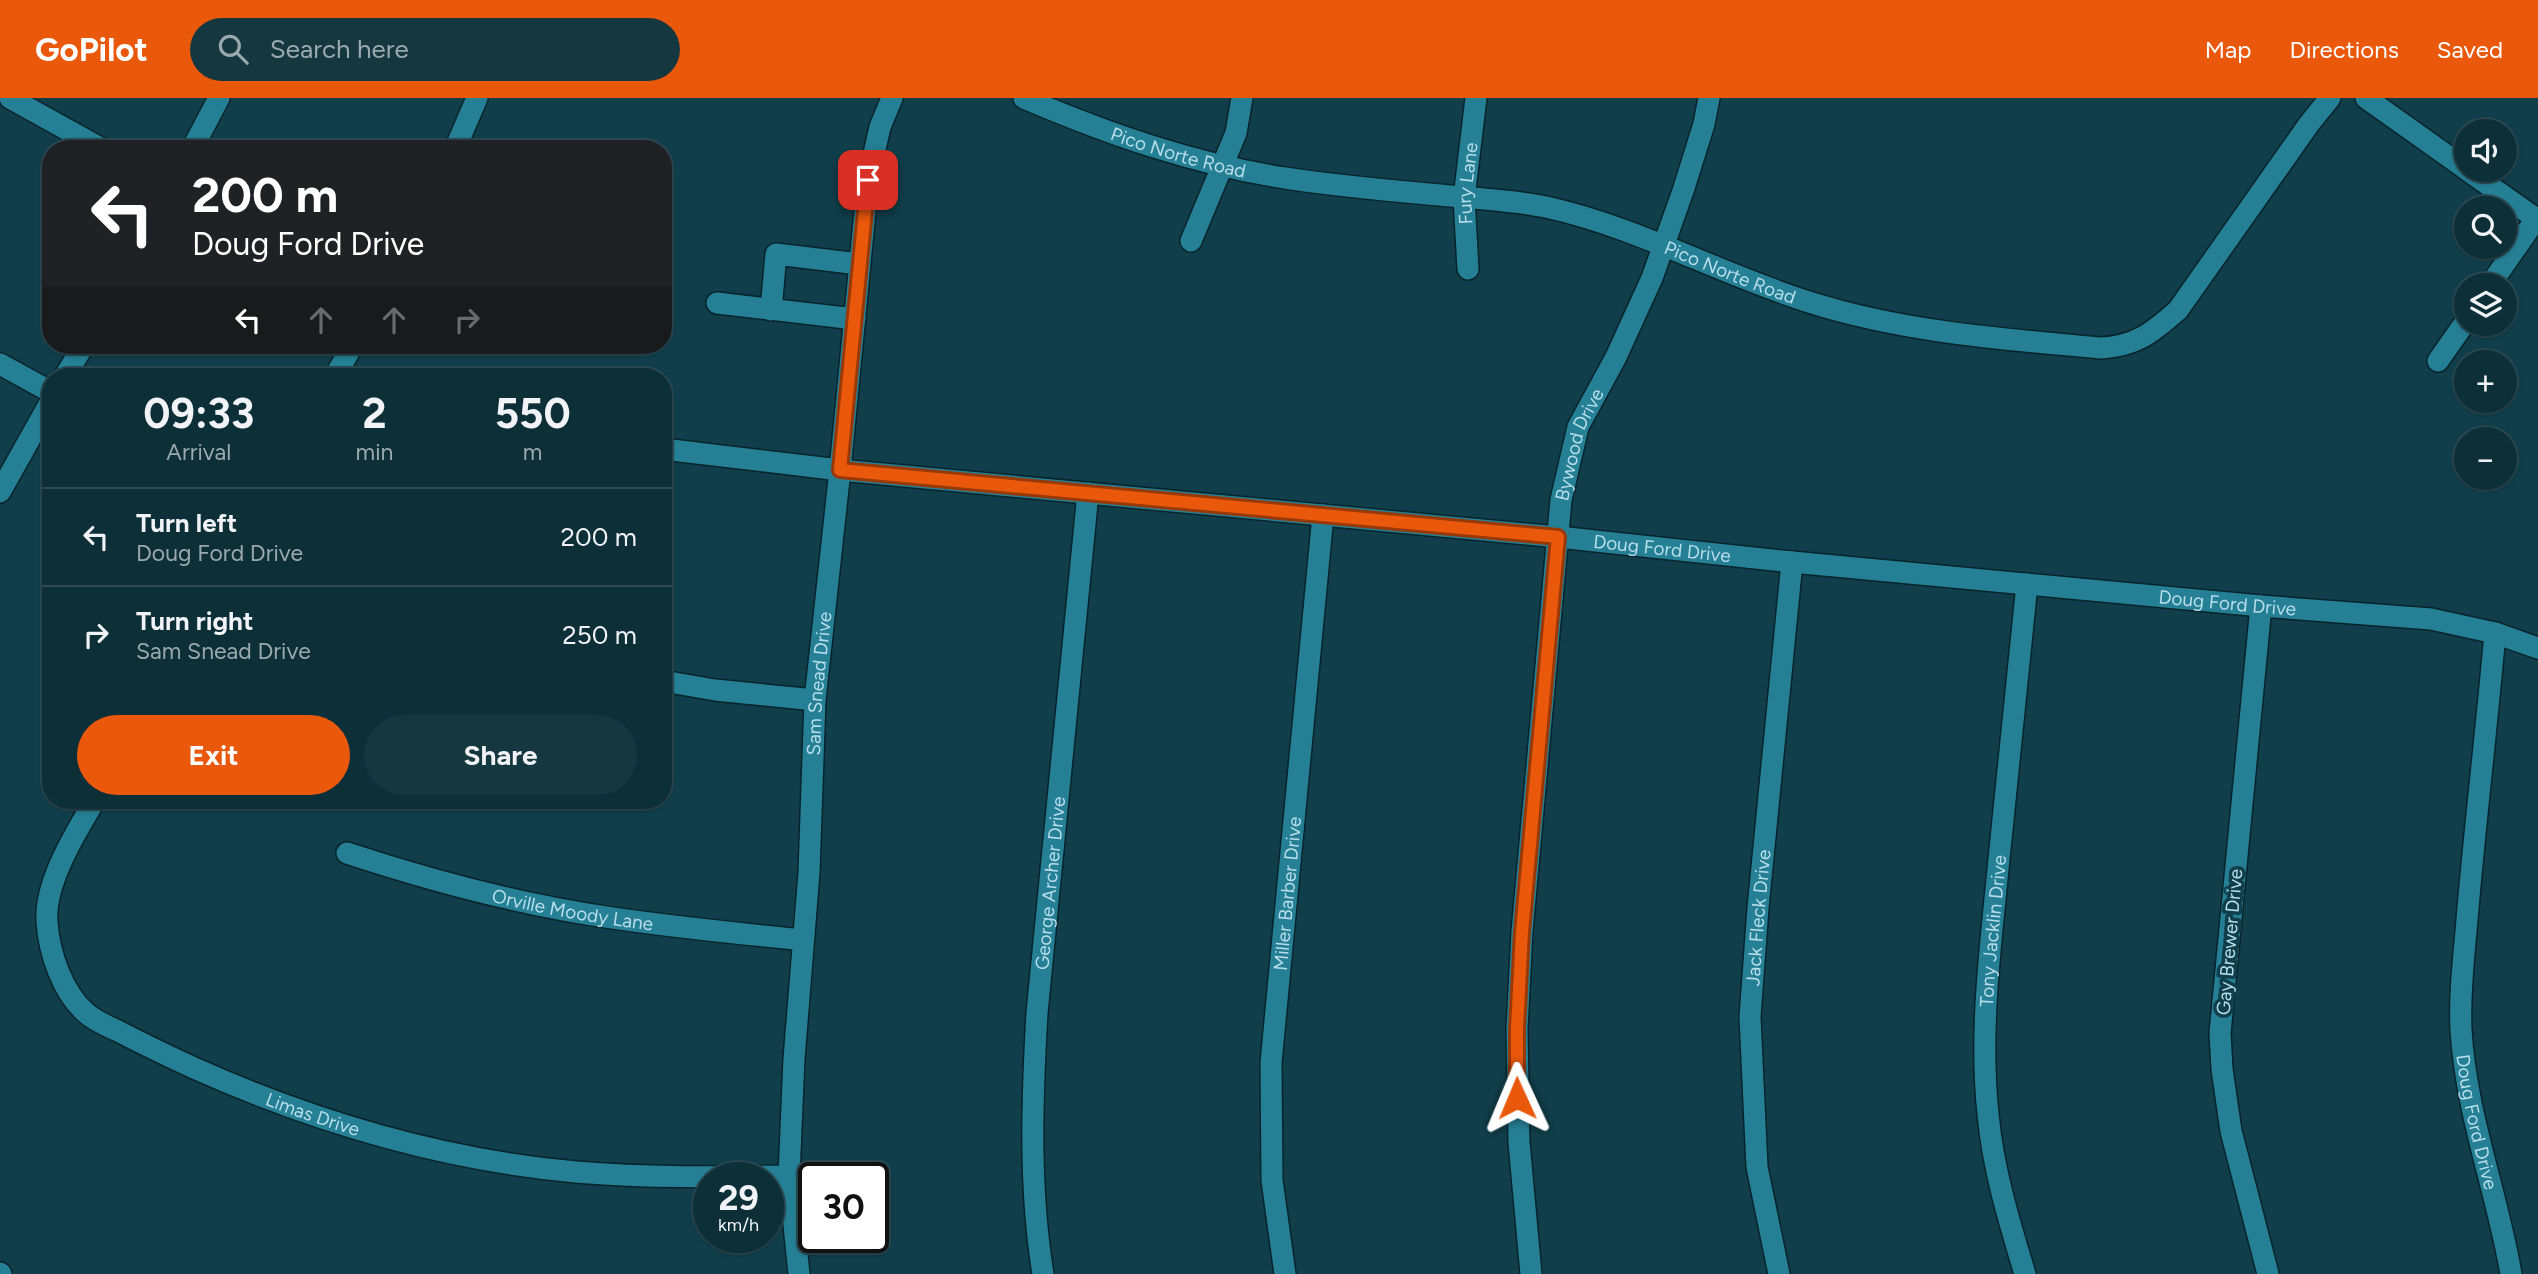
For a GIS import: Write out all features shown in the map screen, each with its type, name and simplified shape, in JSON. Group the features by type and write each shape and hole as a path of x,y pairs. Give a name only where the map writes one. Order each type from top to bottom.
{"street":[{"path":"10,98 86,140"},
{"path":"196,140 219,98"},
{"path":"459,140 477,98"},
{"name":"Pico Norte Road","path":"1024,98 1112,133 1186,157 1221,165 1286,178 1464,198 1502,199 1581,216 1662,245 1775,291 1853,315 1991,338 2101,348 2116,347 2149,335 2178,310 2330,98"},
{"path":"1191,241 1236,133 1242,98"},
{"name":"Fury Lane","path":"1468,269 1464,198 1476,98"},
{"name":"Bywood Drive","path":"1531,1274 1519,1142 1517,1029 1522,932 1564,482 1578,427 1616,357 1651,278 1683,191 1704,124 1709,98"},
{"path":"2365,98 2454,161"},
{"name":"Sam Snead Drive","path":"800,1274 789,1177 794,1059 809,873 815,700 873,150 890,99"},
{"path":"2484,182 2537,219 2499,273"},
{"path":"771,310 776,254 859,264"},
{"path":"717,303 855,320"},
{"path":"2438,361 2456,336"},
{"path":"0,364 42,387"},
{"path":"0,492 42,417"},
{"name":"Doug Ford Drive","path":"672,450 840,470 1558,537 1792,562 2261,606 2431,619 2495,633 2538,648"},
{"name":"George Archer Drive","path":"1043,1274 1036,1201 1033,1082 1037,1013 1088,493"},
{"name":"Miller Barber Drive","path":"1285,1274 1272,1180 1272,1063 1323,515"},
{"name":"Jack Fleck Drive","path":"1779,1274 1757,1167 1750,1017 1792,562"},
{"name":"Tony Jacklin Drive","path":"2025,1274 2001,1198 1994,1161 1987,1113 1986,1026 1991,936 2027,584"},
{"name":"Gay Brewer Drive","path":"2261,606 2221,1033 2222,1069 2231,1131 2268,1274"},
{"name":"Doug Ford Drive","path":"2495,633 2471,873 2461,1027 2466,1083 2477,1137 2503,1229 2511,1274"},
{"path":"672,683 715,690 815,700"},
{"name":"Limas Drive","path":"90,809 53,883 47,920 56,964 77,1004 95,1020 157,1051 275,1102 415,1145 492,1161 574,1172 633,1176 789,1177"},
{"name":"Orville Moody Lane","path":"347,853 461,888 551,907 685,928 802,940"}],"route":[{"path":"868,180 840,470 1558,537 1522,932 1517,1098"}]}
